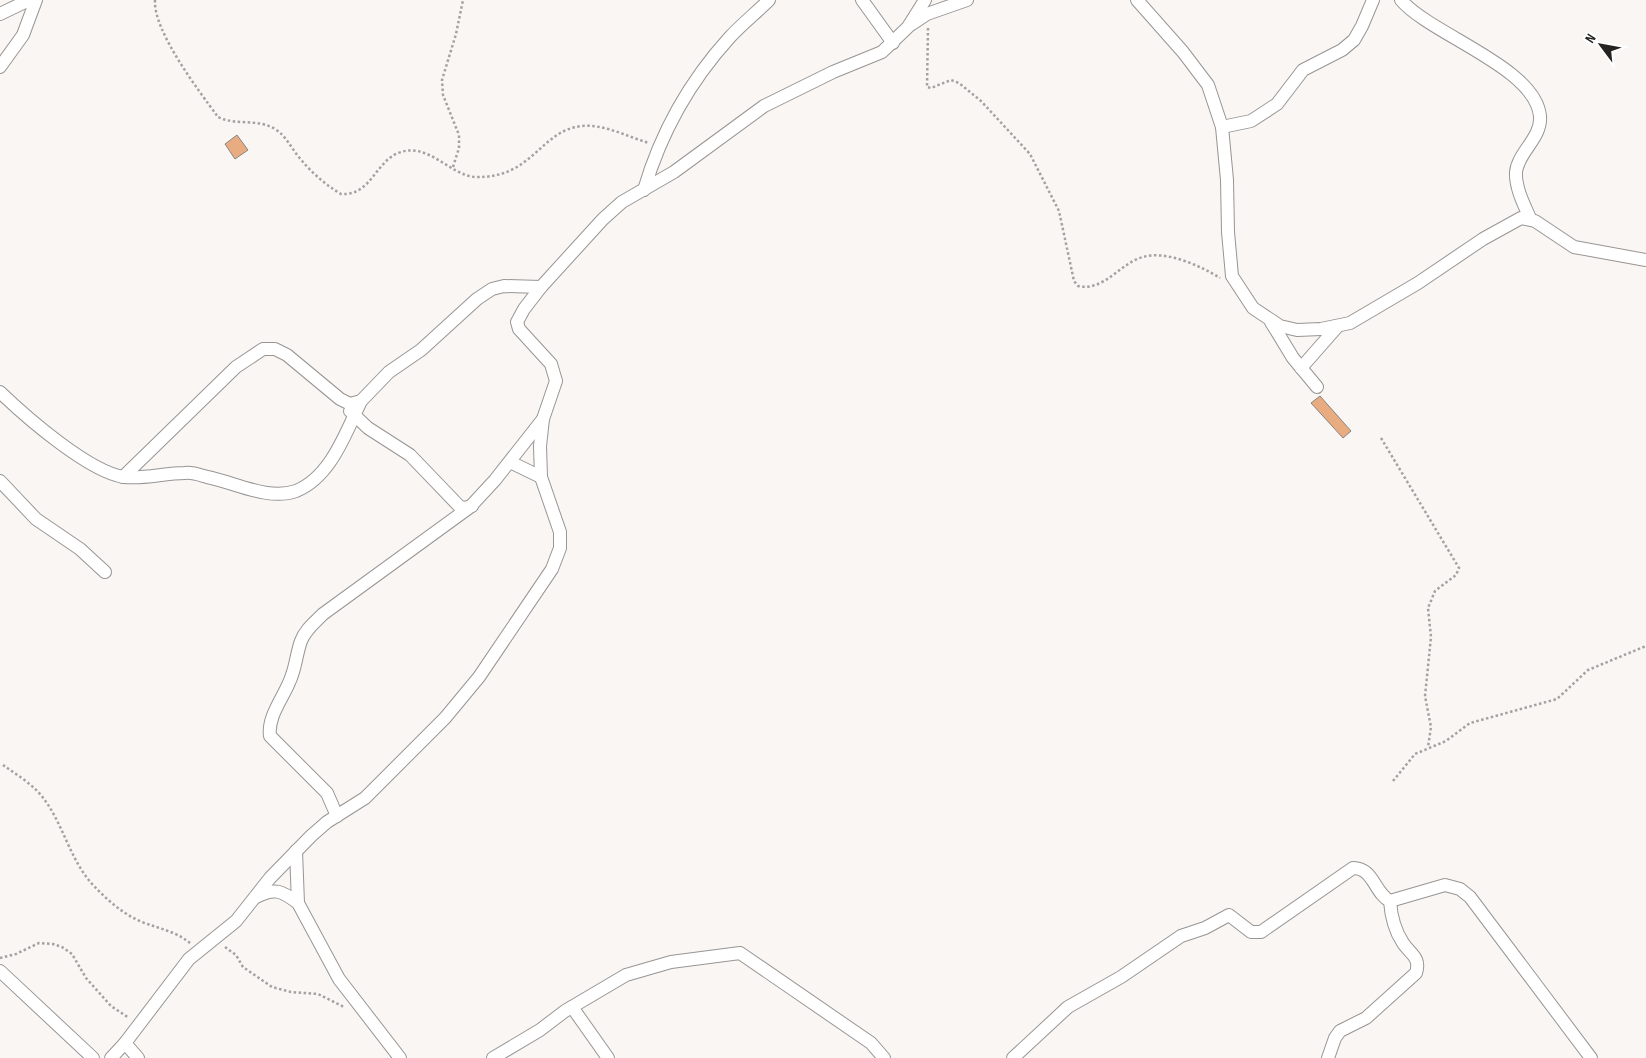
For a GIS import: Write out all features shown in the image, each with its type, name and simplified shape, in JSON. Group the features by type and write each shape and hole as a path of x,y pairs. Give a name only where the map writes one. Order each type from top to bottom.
{"street":[{"path":"0,14 29,0"},
{"path":"0,67 23,35 36,0"},
{"path":"644,190 658,146 681,102 709,62 731,36 769,0"},
{"path":"862,0 893,43"},
{"path":"927,0 927,14"},
{"path":"110,1058 125,1043 198,950 212,941 236,920 296,851 322,826 364,798 458,703 479,677 552,569 560,548 560,532 541,476 540,446 543,419 556,381 550,364 525,338 517,322 524,309 541,287 603,219 622,202 674,172 764,106 833,72 882,52 908,27 927,0"},
{"path":"908,27 927,14 967,0"},
{"path":"1138,0 1184,52 1208,85 1222,127 1232,276 1253,308 1270,321 1297,330 1337,327 1350,323 1370,313 1505,226 1521,218 1530,218 1574,247 1646,260"},
{"path":"1222,127 1251,121 1277,104 1304,70 1342,50 1354,40 1373,0"},
{"path":"1400,0 1411,10 1464,42 1527,87 1534,98 1540,120 1535,136 1516,171 1517,185 1530,218"},
{"path":"0,392 31,420 74,452 89,462 123,477 157,477 185,472 258,491 282,494 296,491 315,480 332,459 361,401 389,372 421,350 477,299 492,289 504,286 541,287"},
{"path":"1270,321 1301,368 1317,387"},
{"path":"1301,368 1337,327"},
{"path":"123,477 236,367 263,349 275,349 287,355 340,399 354,416 368,428 410,455 455,504 463,508 470,506 495,480 543,419"},
{"path":"340,399 350,404 361,401"},
{"path":"337,816 327,793 270,736 269,729 292,675 301,642 307,629 323,614 482,496 543,419"},
{"path":"510,462 541,476"},
{"path":"0,480 36,519 80,550 105,572"},
{"path":"296,851 298,903"},
{"path":"1013,1058 1068,1007 1121,976 1181,936 1205,928 1223,917 1232,916 1251,932 1261,932 1352,868 1359,868 1366,872 1390,901 1394,925 1403,943 1417,958 1418,966 1416,973 1366,1018 1340,1032 1335,1038 1328,1058"},
{"path":"1390,901 1446,885 1460,889 1470,897 1591,1058"},
{"path":"256,897 269,890 278,891 288,895 298,903 339,979 400,1058"},
{"path":"493,1058 626,975 649,967 727,953 740,953 871,1043 884,1058"},
{"path":"0,971 93,1058"},
{"path":"572,1007 608,1058"},
{"path":"125,1043 138,1058"}],"path":[{"path":"155,0 159,24 168,44 218,116 224,120 257,122 274,129 286,138 312,173 342,194 355,193 364,187 386,160 401,152 412,151 426,154 473,177 510,172 526,163 556,135 581,126 609,130 658,146"},
{"path":"453,167 459,148 459,135 443,95 442,80 456,34 463,0"},
{"path":"927,14 926,85 932,88 951,80 958,82 981,101 1030,154 1059,211 1074,281 1078,286 1093,286 1132,262 1154,255 1202,268 1238,287"},
{"path":"1382,438 1459,568 1456,575 1434,591 1428,608 1431,637 1426,696 1430,727 1428,747"},
{"path":"1393,781 1410,759 1428,747 1446,741 1478,720 1557,699 1588,670 1646,646"},
{"path":"4,765 35,789 44,799 59,825 79,868 113,904 132,917 169,929 198,950"},
{"path":"212,941 231,951 244,967 272,987 291,992 318,994 346,1008"},
{"path":"0,958 16,954 40,943 62,947 72,954 86,978 111,1006 124,1013 137,1026"}],"building":[{"path":"237,135 248,150 235,159 225,144"},
{"path":"1320,396 1351,431 1343,438 1311,403"}]}
